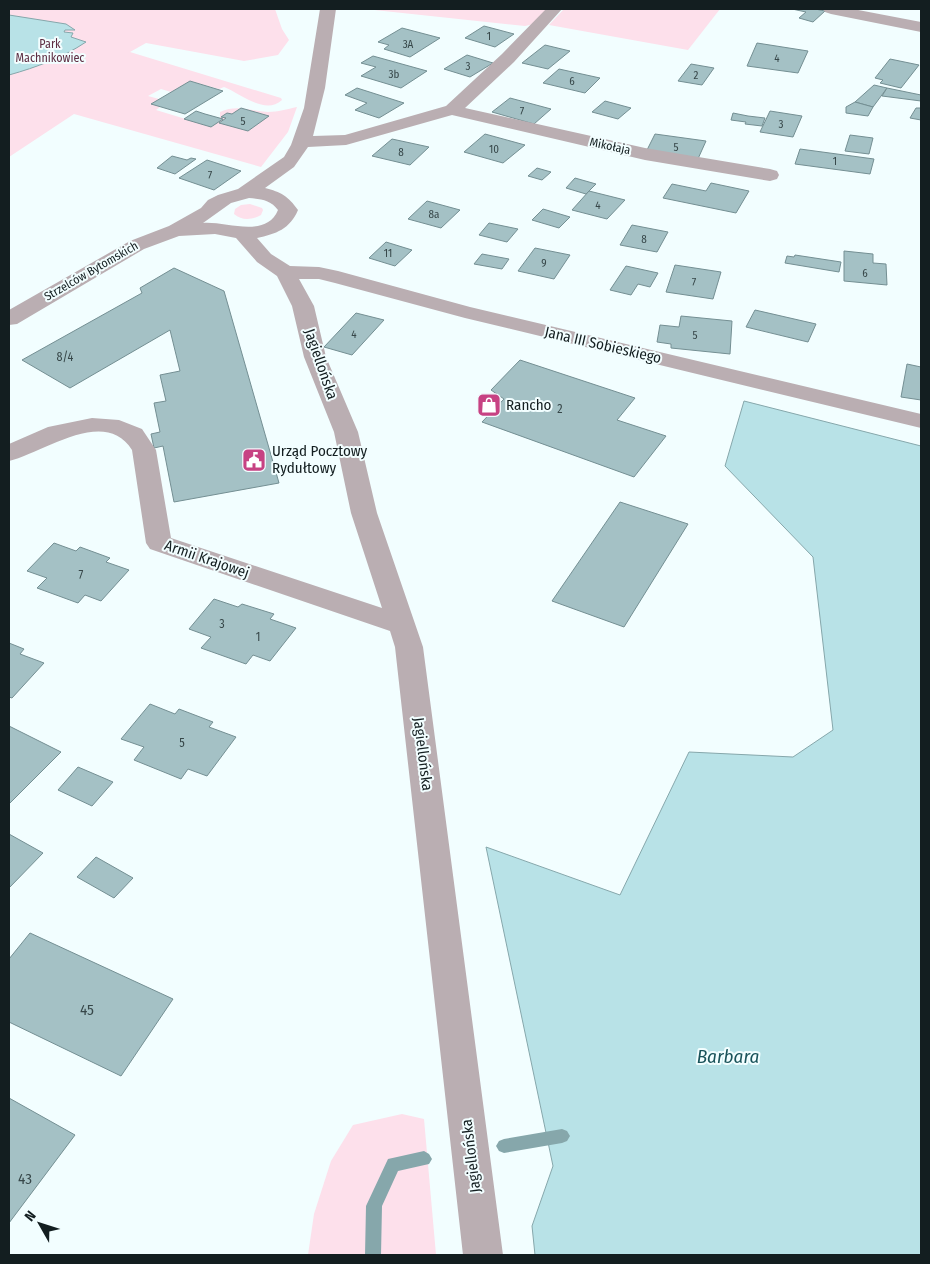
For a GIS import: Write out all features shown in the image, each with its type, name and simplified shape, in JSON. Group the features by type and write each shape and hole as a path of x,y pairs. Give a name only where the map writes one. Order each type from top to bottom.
{"street":[{"path":"244,193 290,162 302,142 313,104 328,9"},
{"path":"302,142 346,140 452,110 508,58 549,12 554,9"},
{"path":"831,9 921,27"},
{"name":"Mikołaja","path":"452,110 646,154 770,175"},
{"path":"282,200 292,178 290,162"},
{"path":"213,220 211,207 225,198 244,193 265,194 282,200 288,210 281,247 264,258 242,233"},
{"name":"Strzelców Bytomskich","path":"9,318 137,245 176,230 213,220 242,233"},
{"name":"Jana III Sobieskiego","path":"242,233 260,231 319,273 464,312 921,421"},
{"name":"Jagiellońska","path":"281,247 303,306 315,357 346,432 364,513 410,647 483,1255"},
{"name":"Armii Krajowej","path":"9,452 56,432 92,425 119,427 134,434 144,450 158,543 403,625"}],"green space":[{"name":"Park Machnikowiec","path":"9,9 275,9 282,29 289,40 278,55 244,61 146,43 130,52 281,98 282,100 268,106 253,102 224,87 219,89 190,81 171,92 161,89 148,96 159,99 152,104 160,107 156,110 212,127 220,120 220,112 232,108 272,112 297,107 288,132 261,167 74,114 9,157"},
{"path":"365,9 553,9 534,24 525,26"},
{"path":"564,9 720,9 688,50 549,25"},
{"path":"250,204 262,208 261,215 247,219 240,218 234,214 235,209 241,205"},
{"path":"402,1114 424,1119 436,1255 308,1255 314,1214 331,1161 353,1125"}],"water":[{"path":"9,15 66,24 75,30 65,30 64,32 73,33 71,37 86,42 49,62 9,75"},
{"name":"Barbara","path":"744,401 921,446 921,1255 535,1255 532,1226 553,1166 486,847 620,895 689,752 793,757 833,730 813,557 725,466"}],"building":[{"path":"792,9 825,11 813,22 799,18 806,12"},
{"path":"484,26 514,34 495,47 465,38"},
{"path":"402,28 440,38 410,57 384,49 389,45 378,42"},
{"path":"757,43 808,51 798,73 747,66"},
{"path":"545,45 570,51 548,69 522,63"},
{"path":"467,55 493,63 470,77 444,69"},
{"path":"373,56 427,71 401,88 361,76 376,67 361,63"},
{"path":"890,59 919,65 901,88 880,83 883,80 875,78"},
{"path":"691,64 714,68 702,85 678,81"},
{"path":"559,69 600,78 585,93 543,83"},
{"path":"190,81 223,91 185,114 151,104"},
{"path":"874,85 887,88 873,107 855,102"},
{"path":"357,88 404,103 379,118 355,110 367,103 345,95"},
{"path":"887,88 921,95 921,101 882,96"},
{"path":"510,98 551,109 534,124 492,112"},
{"path":"605,101 631,108 618,119 592,112"},
{"path":"855,102 873,107 868,116 846,113 846,107"},
{"path":"241,108 269,116 248,131 219,123 226,118 221,117 227,113 232,114"},
{"path":"916,108 921,108 921,120 910,118"},
{"path":"196,111 223,119 211,127 184,119"},
{"path":"770,111 802,116 793,137 760,132"},
{"path":"733,113 765,118 762,126 745,124 746,122 731,120"},
{"path":"485,134 525,145 503,163 464,152"},
{"path":"655,134 706,141 697,161 645,154"},
{"path":"850,135 873,138 869,154 845,151"},
{"path":"392,139 429,147 410,165 372,156"},
{"path":"800,149 874,159 870,174 795,164"},
{"path":"172,156 187,160 191,158 196,159 175,174 157,168"},
{"path":"207,160 241,171 214,190 179,178"},
{"path":"537,168 551,172 542,180 528,176"},
{"path":"575,178 596,184 586,194 566,188"},
{"path":"711,183 749,191 736,213 663,198 672,184 706,191"},
{"path":"589,191 625,200 607,219 572,210"},
{"path":"427,201 460,210 441,228 408,219"},
{"path":"543,209 570,217 559,228 532,220"},
{"path":"489,223 518,229 507,242 479,235"},
{"path":"632,225 668,232 657,252 620,245"},
{"path":"386,242 412,250 395,266 369,258"},
{"path":"535,248 570,255 554,279 518,271"},
{"path":"844,251 873,254 873,263 886,264 887,285 844,281"},
{"path":"482,254 509,259 502,269 474,264"},
{"path":"795,255 841,262 839,272 785,263 787,256 794,257"},
{"path":"675,265 721,272 713,299 666,292"},
{"path":"626,266 658,273 650,287 638,284 631,295 610,290"},
{"path":"174,268 224,291 279,483 174,502 163,446 154,448 151,434 160,432 154,403 166,401 160,375 180,371 170,330 70,388 22,360 142,293 140,288"},
{"path":"755,310 816,324 808,342 746,327"},
{"path":"356,313 384,320 352,355 324,347"},
{"path":"681,316 732,321 730,354 671,348 671,344 657,342 660,325 679,327"},
{"path":"520,360 635,398 617,420 666,436 634,477 482,422 504,399 491,390"},
{"path":"907,364 921,367 921,400 901,397"},
{"path":"620,502 688,524 624,627 552,601"},
{"path":"54,543 76,551 80,547 110,558 106,562 129,570 101,601 85,595 78,603 37,588 47,578 27,571"},
{"path":"214,599 238,607 242,604 274,614 270,619 296,628 270,661 253,655 246,664 201,648 211,637 189,629"},
{"path":"9,643 24,649 20,654 44,663 12,698 9,697"},
{"path":"150,704 175,714 179,709 213,722 209,727 236,737 207,776 188,769 181,779 134,760 144,747 121,739"},
{"path":"9,726 61,752 10,803 9,802"},
{"path":"78,767 113,782 92,806 58,790"},
{"path":"9,834 43,853 9,888"},
{"path":"96,857 133,878 114,898 77,877"},
{"path":"30,933 173,999 121,1076 9,1022 9,959"},
{"path":"9,1098 75,1135 9,1223"}],"waterway":[{"path":"504,1146 562,1136"},
{"path":"373,1255 374,1206 393,1164 424,1159"}],"place":[{"name":"Rancho","path":"489,405"},
{"name":"Urząd Pocztowy Rydułtowy","path":"254,460"}]}
